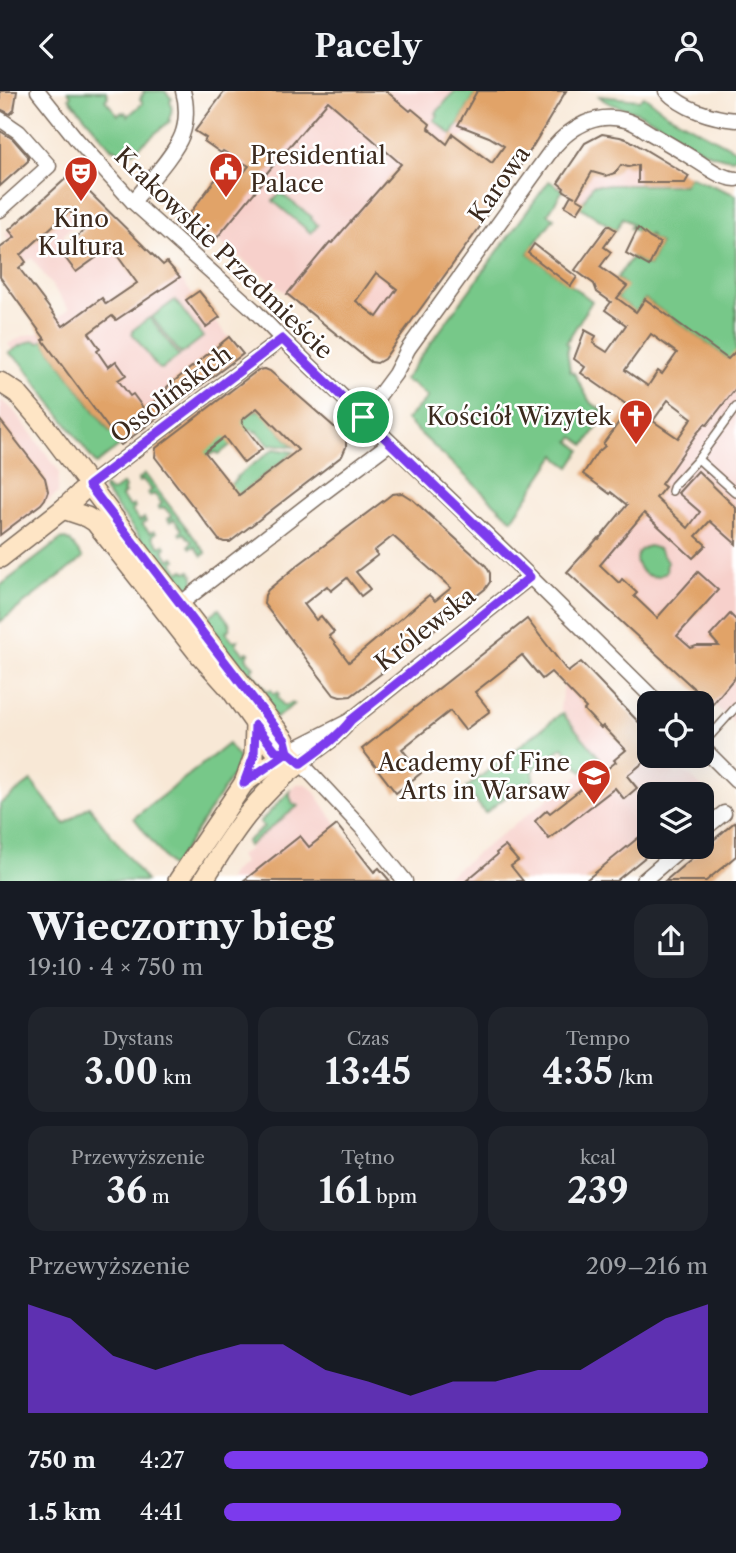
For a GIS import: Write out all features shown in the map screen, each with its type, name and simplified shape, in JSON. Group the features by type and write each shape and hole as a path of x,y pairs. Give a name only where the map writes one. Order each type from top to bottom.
{"street":[{"name":"Krakowskie Przedmieście","path":"38,91 77,140 133,202 253,309 646,691"},
{"path":"133,202 182,135 185,112 183,91"},
{"path":"666,91 692,108 719,119 736,132"},
{"path":"0,119 19,132 49,166 0,210"},
{"name":"Karowa","path":"363,417 395,374 408,349 553,148 572,129 601,119 626,120 720,175 736,179"},
{"path":"719,119 736,120"},
{"name":"Ossolińskich","path":"89,485 282,339"},
{"path":"3,381 24,401 285,740 295,757 362,828 404,881"},
{"path":"180,604 390,443"},
{"path":"0,558 89,485"},
{"path":"63,509 95,522 197,652 231,690 276,751 295,757"},
{"name":"Królewska","path":"203,881 223,847 251,809 280,779 295,757 332,740 351,720 530,577"},
{"path":"178,881 244,783 254,756 255,725"},
{"path":"244,783 295,757"},
{"path":"714,759 736,782"},
{"path":"714,821 724,813"},
{"path":"643,881 669,859"}],"lane":[{"path":"672,492 674,485 735,413"},
{"path":"698,459 736,493"},
{"path":"714,732 736,707"}],"shaded area":[{"path":"283,91 497,91 502,145 489,137 474,133 448,142 423,181 482,224 380,362 372,362 187,217 235,158"},
{"path":"602,134 628,140 689,176 685,185 593,185 584,202 556,186 585,143"},
{"path":"71,174 99,202 63,235 79,253 119,222 163,265 167,262 193,295 200,292 218,316 215,321 243,354 139,432 136,428 126,435 129,439 96,464 8,344 38,333 69,309 32,258 26,262 5,234"},
{"path":"736,363 736,724 714,705 714,691 699,691 567,572 604,533 651,475 712,391"},
{"path":"0,400 21,420 59,471 58,493 0,539"},
{"name":"Academy of Fine Arts in Warsaw","path":"581,662 637,720 637,768 672,768 675,774 683,772 696,782 637,782 637,859 643,859 616,881 441,881 600,759 560,708 564,685 559,679"},
{"path":"297,784 305,784 313,790 381,881 227,881 233,871 244,863 239,856 250,848 246,842 293,805 290,791"}],"green space":[{"path":"68,91 106,91 108,97 105,100 118,115 125,112 128,116 143,103 140,99 143,91 165,91 172,99 170,121 133,152 131,150 121,153 112,149 69,98 71,96"},
{"path":"454,91 477,91 452,135 434,120 438,115 436,113"},
{"path":"599,96 639,100 644,96 668,114 736,150 736,154 733,159 708,153 651,119 612,105"},
{"path":"689,176 736,195 736,356 728,359 645,299 636,312 617,298 626,286 617,278 632,257 649,266 660,243 650,238 649,234 648,236 630,228 632,224 623,218 616,230 580,207 593,185 684,185"},
{"path":"549,181 563,190 548,214 554,218 528,253 592,301 566,343 570,371 574,373 590,402 603,411 605,416 585,445 574,437 570,441 581,450 570,467 556,455 512,520 406,420 428,397 404,380"},
{"path":"280,193 312,217 318,225 311,233 273,201"},
{"path":"175,300 203,337 181,354 152,317"},
{"path":"149,318 179,356 162,369 158,368 132,333"},
{"path":"34,340 39,343 43,340 121,445 96,464 22,363 9,353"},
{"path":"252,412 262,412 294,447 273,444 270,446 257,431 251,429 219,454 216,452 205,457 197,454"},
{"path":"274,449 294,452 231,501 227,500 231,484 236,477"},
{"path":"145,474 206,553 202,556 195,546 189,546 192,542 184,533 179,533 182,530 174,519 170,522 168,519 172,516 164,507 158,507 162,503 154,494 150,496 148,493 152,490 143,480 139,482"},
{"path":"123,484 125,493 121,497 130,507 134,505 132,511 140,521 144,518 146,521 142,524 150,533 156,533 152,536 160,547 164,544 166,547 163,550 170,560 174,557 176,560 173,563 180,572 190,571 194,576 194,583 186,591 181,591 103,489 105,486 112,492"},
{"path":"66,539 83,558 0,622 0,586 60,540"},
{"path":"649,546 659,549 667,561 666,572 658,576 644,573 637,562 637,555"},
{"path":"219,609 230,624 226,632 233,641 238,640 236,644 244,654 249,653 246,658 254,667 251,670 267,691 271,690 274,694 278,692 277,697 284,706 294,704 276,718 201,622"},
{"path":"562,713 600,758 582,772 563,747 533,770 534,779 529,786 516,789 485,813 466,788"},
{"path":"228,744 239,758 238,767 172,868 134,818"},
{"path":"31,781 65,824 89,806 146,881 0,881 0,804"},
{"path":"290,791 293,804 298,806 248,846 246,842 264,827 260,822"}],"building":[{"path":"0,91 17,91 14,110 10,114 0,109"},
{"path":"225,91 386,91 430,124 428,128 447,144 453,134 492,163 504,146 458,125 477,91 566,91 482,224 384,359 377,363 371,362 287,294 401,164 328,101 260,181 262,183 216,239 187,217 215,180 229,190 249,166 223,151 221,153 195,131","holes":["376,273 397,289 377,317 356,301"]},
{"path":"0,131 13,139 28,156 28,161 0,186"},
{"path":"602,134 629,140 689,176 685,183 638,183 638,165 621,165 615,173 606,176 592,172 577,198 584,202 577,213 565,206 571,195 575,197 563,190 558,183 585,143"},
{"path":"71,174 163,265 167,262 180,277 116,320 112,316 89,333 108,367 116,361 126,375 118,380 144,409 164,395 167,387 229,337 243,354 121,445 0,277 0,248 15,237 9,230","holes":["69,211 86,229 60,251 76,272 111,247 137,283 106,304 102,298 63,326 19,268 26,262 21,255"]},
{"path":"608,225 616,230 604,247 611,252 600,267 627,286 617,298 636,312 645,299 728,359 736,351 736,388 707,425 697,433 661,484 665,487 656,498 688,528 700,512 678,493 698,471 736,508 736,544 710,521 696,536 706,545 693,558 644,513 600,565 619,583 622,579 637,593 634,596 657,618 698,572 718,590 677,636 691,648 719,646 710,636 730,614 736,620 736,676 714,703 714,691 697,691 567,572 627,505 583,474 630,407 581,373 585,367 574,359 585,330 596,336 593,343 607,352 626,325 605,310 611,302 597,292 594,284 575,270","holes":["651,334 677,353 662,374 658,371 648,386 625,370","668,400 692,418 678,438 653,421"]},
{"path":"638,228 660,243 649,266 626,253"},
{"path":"534,244 577,277 571,286 528,253"},
{"path":"199,291 220,317 206,327 186,300"},
{"path":"258,370 270,371 340,432 346,440 346,447 342,456 230,542 224,542 219,540 155,457 156,448","holes":["257,408 298,450 239,495 205,452 224,437 244,463 262,449 242,423 242,420"]},
{"path":"0,420 45,478 48,491 41,504 0,535"},
{"path":"402,493 413,500 486,566 490,573 490,582 485,589 382,673 351,696 340,697 334,695 264,604 265,595 298,565 392,494","holes":["393,536 451,588 435,601 429,595 349,662 329,636 334,632 321,616 316,620 304,604 327,586 331,591 347,578 361,596 370,589 356,572 378,555 374,551"]},
{"path":"527,619 568,672 581,662 637,720 637,768 627,776 637,788 624,799 615,788 549,839 535,821 547,810 550,813 616,762 614,760 626,750 603,726 601,728 584,710 586,708 551,672 542,679 522,655 475,692 490,711 465,730 450,711 402,749 421,773 396,793 362,749"},
{"path":"736,821 736,856 706,881 665,881 691,859 714,859 714,840"},
{"path":"337,825 374,872 379,868 390,881 243,881 300,836 309,847"},
{"path":"637,839 637,859 643,859 616,881 585,881"},
{"path":"505,846 518,861 511,866 523,881 466,881 497,855"}],"place":[{"name":"Presidential Palace","path":"226,199"},
{"name":"Kino Kultura","path":"81,203"},
{"name":"Kościół Wizytek","path":"636,446"},
{"name":"Academy of Fine Arts in Warsaw","path":"594,806"}],"route":[{"path":"363,417 282,339 89,485 285,740 288,752 276,751 255,725 254,756 244,783 288,752 301,763 530,577 363,417"}]}
